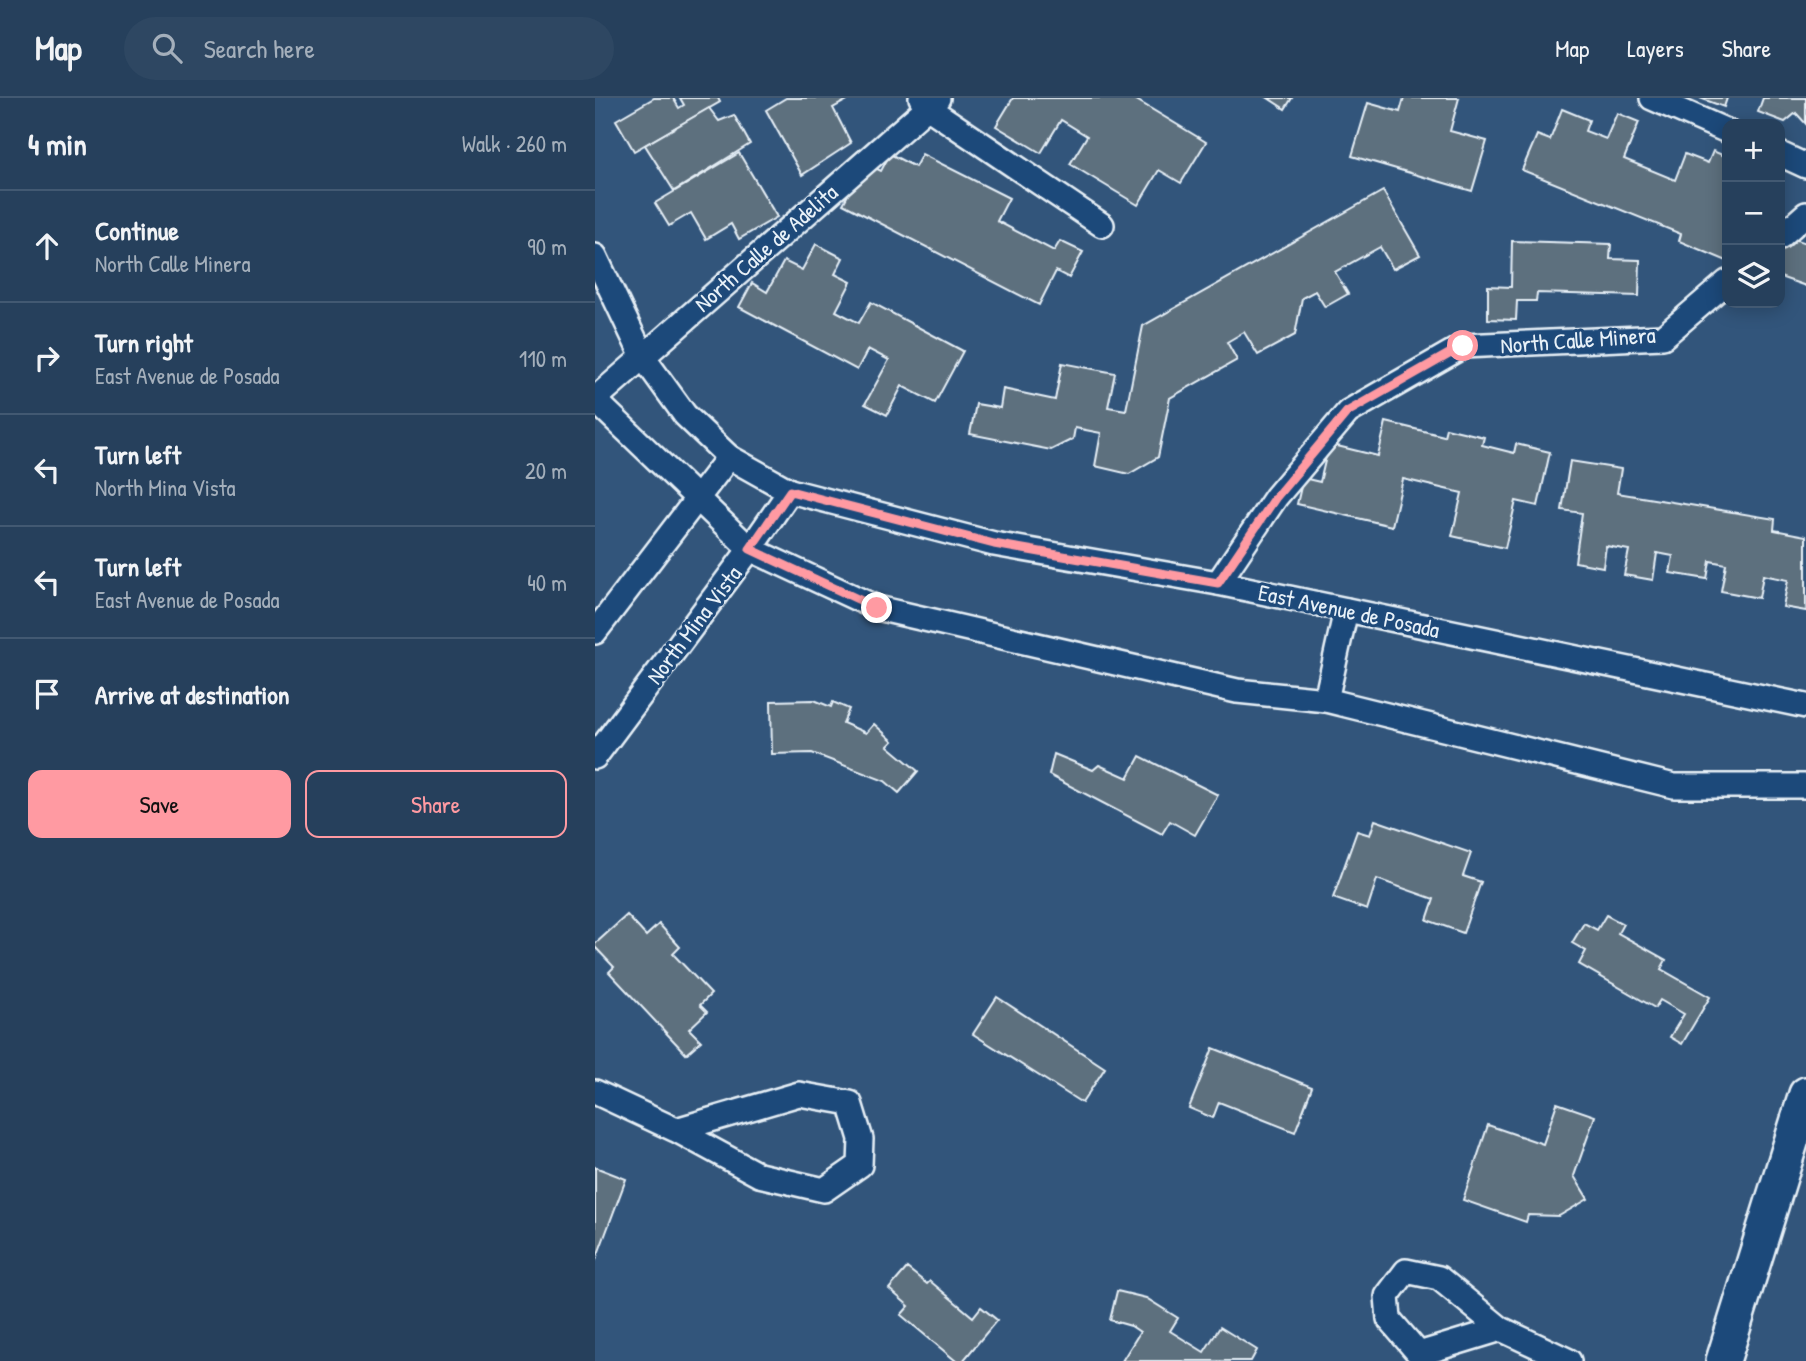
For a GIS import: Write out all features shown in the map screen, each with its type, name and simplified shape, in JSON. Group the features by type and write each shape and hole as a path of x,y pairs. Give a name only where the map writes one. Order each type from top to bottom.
{"main road":[{"path":"1723,1361 1806,1094"}],"street":[{"path":"1652,98 1722,129"},
{"path":"929,101 1102,225"},
{"name":"North Calle de Adelita","path":"595,400 929,101"},
{"path":"1785,156 1806,166"},
{"path":"1785,233 1806,214"},
{"name":"East Avenue de Posada","path":"595,256 643,356 685,415 729,457 790,491 994,544 1218,583 1806,706"},
{"name":"North Calle Minera","path":"1218,583 1276,497 1347,412 1463,346 1663,337 1722,286"},
{"path":"595,400 750,549 877,608 1237,691 1325,700 1674,786 1806,786"},
{"path":"595,632 729,457"},
{"name":"North Mina Vista","path":"595,757 790,491"},
{"path":"1325,700 1346,610"},
{"path":"595,1092 676,1130 759,1175 824,1190 860,1165 860,1139 850,1104 837,1101 799,1094 676,1130"},
{"path":"1501,1329 1419,1354 1389,1319 1387,1296 1406,1271 1439,1278 1501,1329 1569,1361"}],"building":[{"path":"654,98 673,98 679,108 684,105 680,98 718,98 720,102 634,151 616,120"},
{"path":"786,98 851,98 833,108 851,143 802,175 766,110"},
{"path":"1013,98 1133,98 1206,142 1181,183 1159,170 1138,205 1070,164 1087,136 1061,120 1041,153 996,126"},
{"path":"1268,98 1292,98 1285,109"},
{"path":"1404,98 1459,98 1450,131 1487,141 1472,191 1352,156 1368,103 1400,112"},
{"path":"1700,98 1727,98 1724,107"},
{"path":"1763,98 1806,98 1806,124 1796,113 1785,122 1785,119 1758,112"},
{"path":"709,108 719,121 734,115 750,144 674,191 645,145"},
{"path":"1562,109 1589,120 1585,131 1606,139 1617,113 1639,122 1624,159 1675,180 1685,154 1708,163 1713,151 1722,155 1722,259 1679,241 1681,234 1522,170 1537,135 1550,140"},
{"path":"739,153 777,217 739,239 731,224 706,239 691,213 669,226 655,203"},
{"path":"890,154 915,167 922,154 1009,198 997,221 1054,251 1060,241 1083,252 1069,278 1056,271 1039,305 843,204 865,163 881,171"},
{"path":"1383,191 1420,255 1393,269 1380,247 1335,272 1348,294 1325,307 1315,291 1302,298 1295,335 1258,355 1244,332 1227,342 1237,360 1170,398 1158,457 1129,474 1095,466 1101,433 1075,428 1073,439 1051,450 970,434 976,404 1000,408 1003,389 1055,400 1062,363 1115,373 1108,407 1126,410 1143,326"},
{"path":"1785,236 1806,243 1806,286 1785,279"},
{"path":"1512,241 1611,244 1610,259 1640,260 1639,296 1537,293 1536,301 1517,301 1516,320 1488,319 1488,286 1511,287"},
{"path":"816,244 843,258 835,274 851,282 836,311 859,323 871,302 963,351 935,403 902,386 887,415 865,404 889,360 868,349 857,370 739,307 752,283 767,292 784,261 802,270"},
{"path":"1386,422 1444,436 1446,428 1484,437 1482,445 1514,453 1516,444 1550,452 1538,506 1516,501 1505,548 1452,536 1462,493 1403,479 1392,526 1297,504 1303,478 1320,482 1329,444 1378,456"},
{"path":"1570,461 1621,469 1617,493 1775,519 1774,530 1806,536 1806,611 1783,607 1788,580 1763,575 1759,598 1721,591 1726,564 1710,561 1707,579 1670,573 1673,556 1657,553 1653,580 1624,575 1629,550 1606,546 1603,567 1575,562 1582,513 1562,510"},
{"path":"814,700 831,707 833,702 849,709 843,723 866,733 874,724 893,741 888,746 918,771 899,793 885,781 812,753 772,754 771,701"},
{"path":"1054,754 1093,770 1099,765 1128,778 1140,756 1218,795 1195,835 1170,821 1162,834 1049,775"},
{"path":"1375,820 1471,853 1463,876 1481,882 1463,933 1427,920 1434,899 1377,879 1367,910 1333,898 1357,831 1370,835"},
{"path":"627,915 646,936 659,924 680,947 673,954 711,994 700,1005 707,1012 689,1029 701,1041 686,1054 609,972 614,967 595,947 595,944"},
{"path":"1606,915 1623,924 1618,933 1666,960 1661,969 1710,997 1682,1044 1670,1037 1684,1014 1660,1000 1655,1008 1579,964 1586,951 1572,943 1584,923 1597,930"},
{"path":"997,997 1105,1068 1082,1103 973,1034"},
{"path":"1213,1048 1312,1087 1295,1132 1219,1102 1213,1118 1189,1108"},
{"path":"1557,1103 1595,1116 1574,1176 1588,1199 1559,1216 1528,1215 1526,1222 1463,1200 1488,1125 1543,1144"},
{"path":"595,1167 626,1179 595,1262"},
{"path":"907,1268 927,1284 930,1281 973,1317 981,1307 997,1320 963,1361 956,1361 901,1315 909,1306 889,1289"},
{"path":"1117,1291 1146,1298 1178,1318 1170,1331 1204,1352 1220,1327 1257,1350 1251,1361 1122,1361 1140,1332 1131,1326 1110,1320"}],"route":[{"path":"877,608 750,549 790,491 994,544 1218,583 1276,497 1347,412 1463,346"}]}
